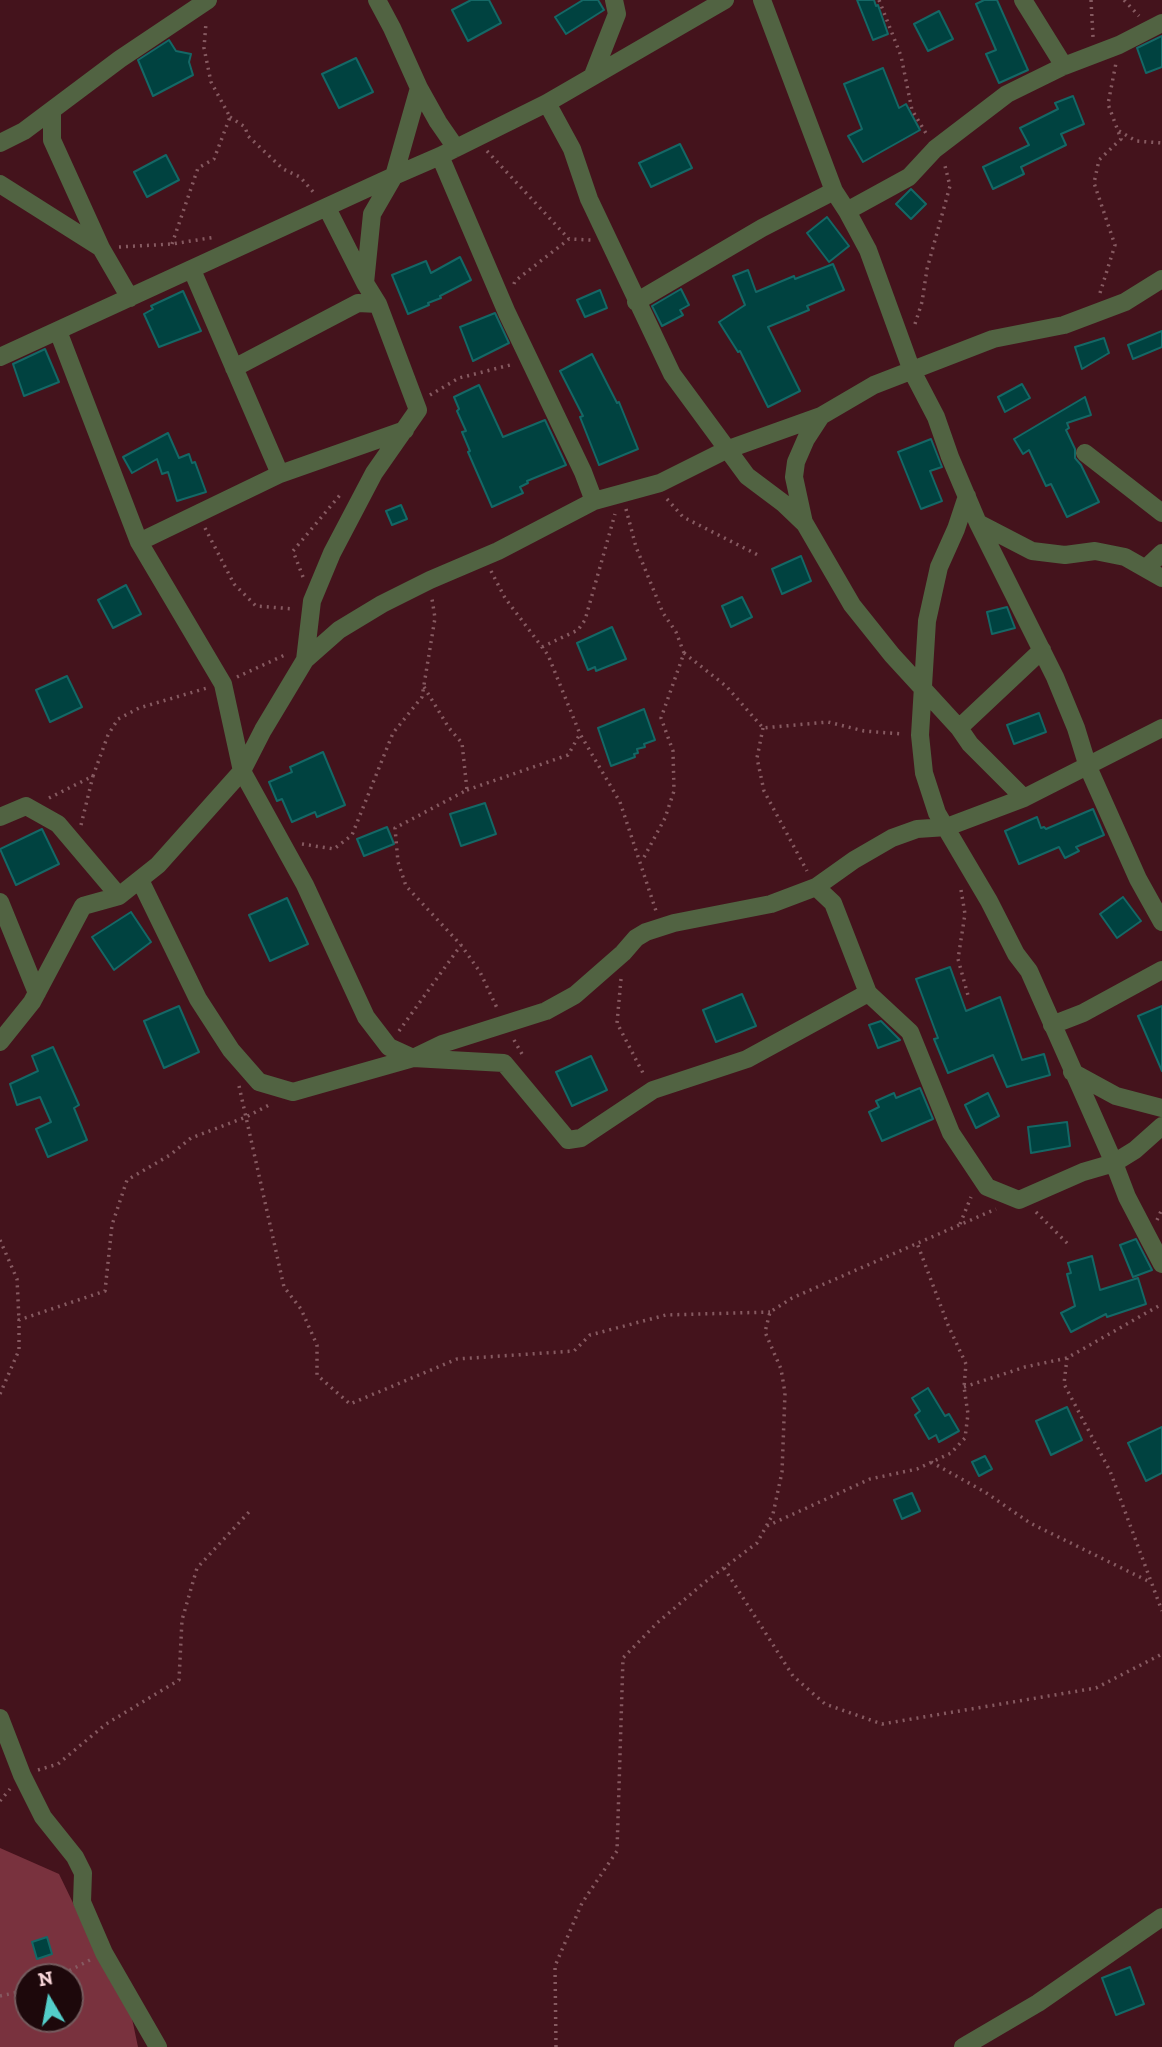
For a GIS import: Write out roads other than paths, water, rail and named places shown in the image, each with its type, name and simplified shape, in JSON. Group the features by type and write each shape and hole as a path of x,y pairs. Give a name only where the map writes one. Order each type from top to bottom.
{"street":[{"path":"0,143 24,131 120,59 208,0"},
{"path":"377,0 438,122 507,313 583,472 594,501"},
{"path":"593,75 617,14 614,0"},
{"path":"0,358 448,152 547,103 725,0"},
{"path":"762,0 834,191 868,250 912,372 936,417 978,523 1042,650 1076,728 1088,767 1138,878 1162,922"},
{"path":"1023,0 1064,66"},
{"path":"847,211 909,177 935,149 1007,94 1162,23"},
{"path":"365,283 372,214 394,176 419,88"},
{"path":"547,103 572,149 589,199 672,374 747,476 783,503 805,524 852,605 970,744 1024,797"},
{"path":"52,111 52,140 101,248 130,299"},
{"path":"0,184 101,248"},
{"path":"636,302 762,228 834,191"},
{"path":"0,1042 37,993 83,906 119,896 158,865 242,771 306,652 313,601 332,553 374,474 418,410 378,303 327,208"},
{"path":"192,270 280,474"},
{"path":"306,652 382,604 594,501 654,484 726,450 821,416 874,385 993,339 1064,325 1125,302 1162,279"},
{"path":"234,368 358,303 378,303"},
{"path":"58,331 139,542 223,684 242,771 305,885 366,1017 388,1046 414,1058 505,1063 568,1140 581,1138 653,1090 747,1059 868,993"},
{"path":"805,524 794,477 796,462 806,439 821,416"},
{"path":"139,542 280,474 405,430"},
{"path":"1085,453 1162,513"},
{"path":"967,496 939,567 927,621 920,735 924,773 937,813 989,901 1016,954 1029,971 1072,1072 1083,1090 1127,1197 1162,1264"},
{"path":"978,523 1032,551 1065,555 1095,551 1125,557 1162,579"},
{"path":"1146,568 1162,553"},
{"path":"959,728 1042,650"},
{"path":"139,880 198,999 231,1050 259,1082 293,1092 414,1058 442,1044 546,1011 575,995 636,938 661,928 771,904 816,887 892,838 917,829 947,827 1024,797 1162,728"},
{"path":"0,817 26,806 58,824 119,896"},
{"path":"816,887 833,903 868,993 910,1032 951,1133 987,1187 1018,1200 1083,1172 1114,1163 1135,1150 1162,1126"},
{"path":"0,902 37,993"},
{"path":"1052,1026 1083,1013 1162,970"},
{"path":"1072,1072 1116,1096 1162,1108"},
{"path":"0,1718 22,1775 43,1817 75,1857 83,1873 82,1902 104,1953 158,2047"},
{"path":"963,2047 1038,2003 1162,1917"}]}
